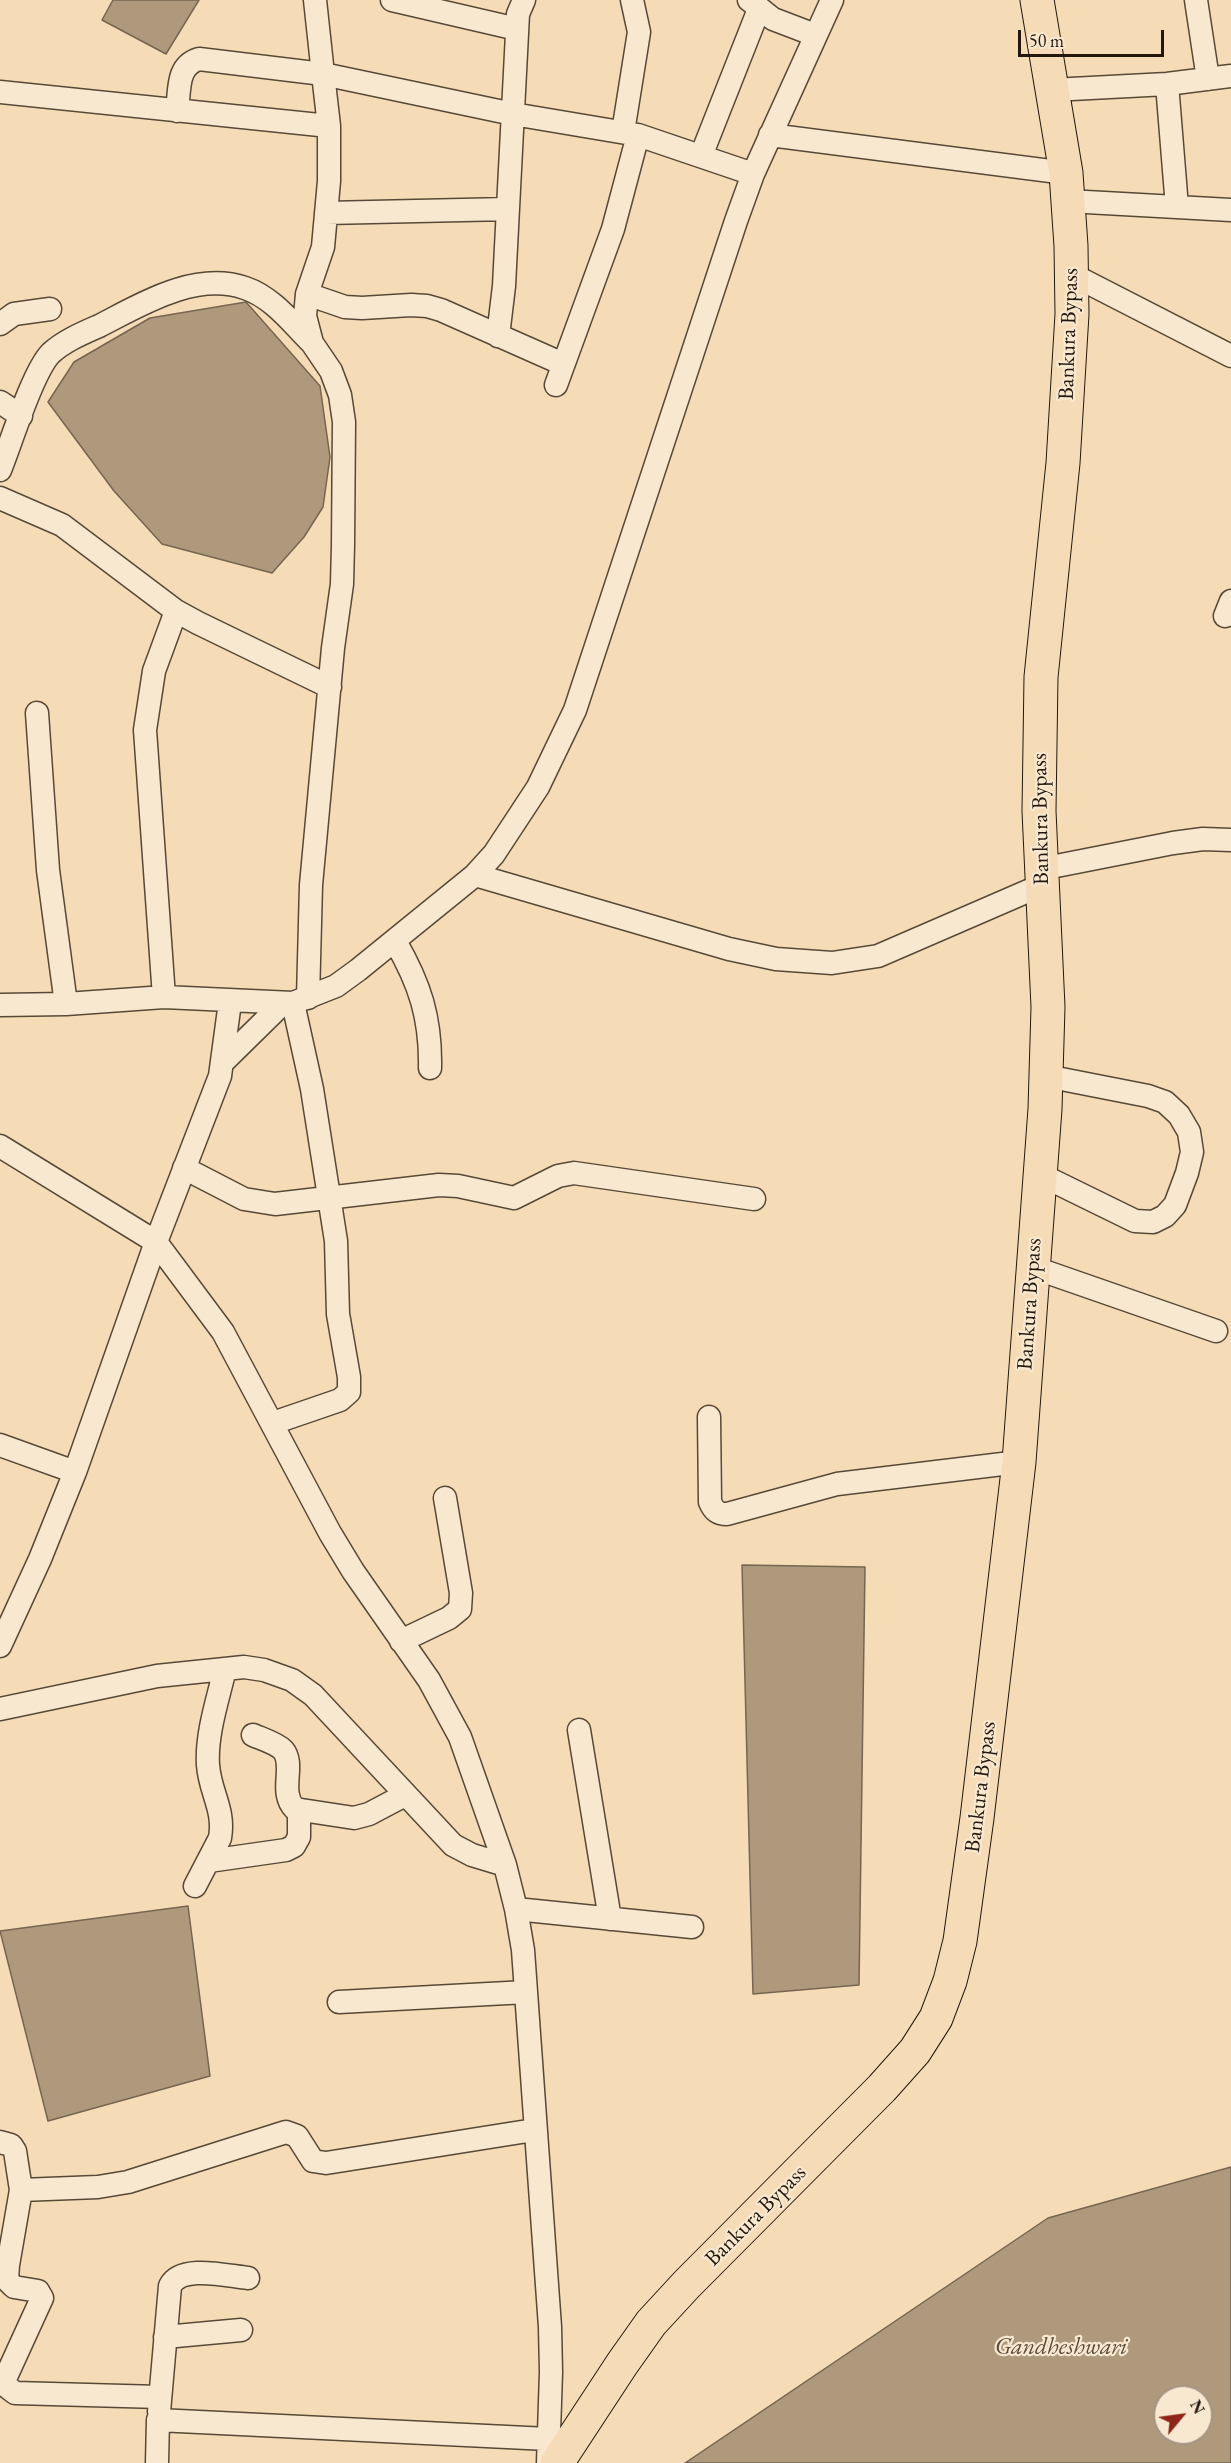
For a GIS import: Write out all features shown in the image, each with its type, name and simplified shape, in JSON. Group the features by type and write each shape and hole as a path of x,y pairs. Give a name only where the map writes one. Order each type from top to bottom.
{"highway":[{"name":"Bankura Bypass","path":"553,2451 622,2364 651,2323 882,2088 915,2051 936,2018 950,1981 960,1941 977,1818 1019,1462 1046,1076 1048,1007 1039,811 1041,677 1063,463 1072,314 1067,187 1037,0"}],"street":[{"path":"312,343 305,316 307,294 323,247 329,126 315,0"},
{"path":"392,0 517,29"},
{"path":"498,336 504,286 518,14 524,0"},
{"path":"307,294 345,307 427,306 441,310 498,336 560,375 613,229 631,134 639,32 632,0"},
{"path":"0,1005 66,1004 164,997 230,1002 295,1001 336,986 475,875 511,831 538,787 575,710 753,174 832,0"},
{"path":"1196,0 1208,79"},
{"path":"701,156 754,5 773,20 815,35"},
{"path":"177,111 182,71 189,62 199,59 323,74 513,114 631,134 753,174"},
{"path":"1052,90 1167,84 1231,76"},
{"path":"1167,84 1177,207"},
{"path":"0,92 329,126"},
{"path":"770,135 1177,207 1231,210"},
{"path":"326,213 508,208"},
{"path":"1071,274 1231,356"},
{"path":"0,470 33,386 51,354 84,333 144,303 174,291 204,284 227,283 246,288 266,298 312,343 331,371 340,395 344,422 342,584 311,885 295,1001 312,1089 338,1256 338,1314 349,1377 349,1392 340,1400 273,1423"},
{"path":"0,324 14,314 50,309"},
{"path":"0,402 21,416"},
{"path":"0,498 62,525 176,611 330,687"},
{"path":"164,997 145,730 154,671 176,611"},
{"path":"37,713 48,870 66,1004"},
{"path":"475,875 729,949 776,958 832,963 878,956 1041,877 1173,843 1203,839 1231,840"},
{"path":"395,941 412,971 423,999 431,1041 430,1068"},
{"path":"222,1063 295,1001"},
{"path":"0,1646 40,1559 75,1472 156,1242 220,1076 230,1002"},
{"path":"1039,1174 1135,1221 1153,1222 1165,1216 1175,1205 1192,1152 1189,1132 1179,1115 1165,1102 1148,1096 1046,1076"},
{"path":"0,1146 156,1242 223,1332 273,1423 303,1486 352,1571 429,1680 460,1737 505,1865 523,1950 534,2130 550,2327 553,2451 548,2463"},
{"path":"184,1168 244,1199 275,1204 439,1185 458,1186 514,1198 558,1176 574,1173 754,1198"},
{"path":"1032,1267 1216,1331"},
{"path":"710,1417 710,1502 713,1509 720,1514 837,1484 1019,1462"},
{"path":"0,1445 75,1472"},
{"path":"401,1641 449,1618 460,1609 461,1593 445,1498"},
{"path":"0,1709 157,1676 244,1667 264,1670 292,1680 313,1695 453,1845 472,1855 505,1865"},
{"path":"195,1886 220,1838 222,1829 221,1813 208,1764 215,1712 225,1669"},
{"path":"579,1730 609,1919"},
{"path":"253,1735 280,1747 285,1754 289,1801 295,1809 354,1818 369,1814 405,1795"},
{"path":"209,1861 286,1850 294,1846 298,1837 299,1810"},
{"path":"516,1909 692,1927"},
{"path":"339,2002 526,1992"},
{"path":"21,2190 98,2187 128,2182 286,2132 297,2136 313,2161 326,2163 534,2130"},
{"path":"0,2142 11,2145 15,2151 21,2190 7,2280 14,2287 38,2291 42,2295 42,2302 3,2382 9,2390 15,2393 160,2397"},
{"path":"157,2463 158,2420 170,2286 180,2275 187,2273 248,2278"},
{"path":"165,2337 241,2330"},
{"path":"158,2420 553,2451"}],"water":[{"path":"113,0 199,0 166,54 102,20"},
{"path":"246,302 320,386 330,457 323,507 304,537 272,573 162,544 114,491 48,402 74,362 150,318"},
{"path":"742,1565 865,1567 859,1985 753,1994"},
{"path":"188,1906 210,2076 48,2121 0,1931"},
{"name":"Gandheshwari","path":"1231,2167 1231,2463 685,2463 1048,2218"}]}
